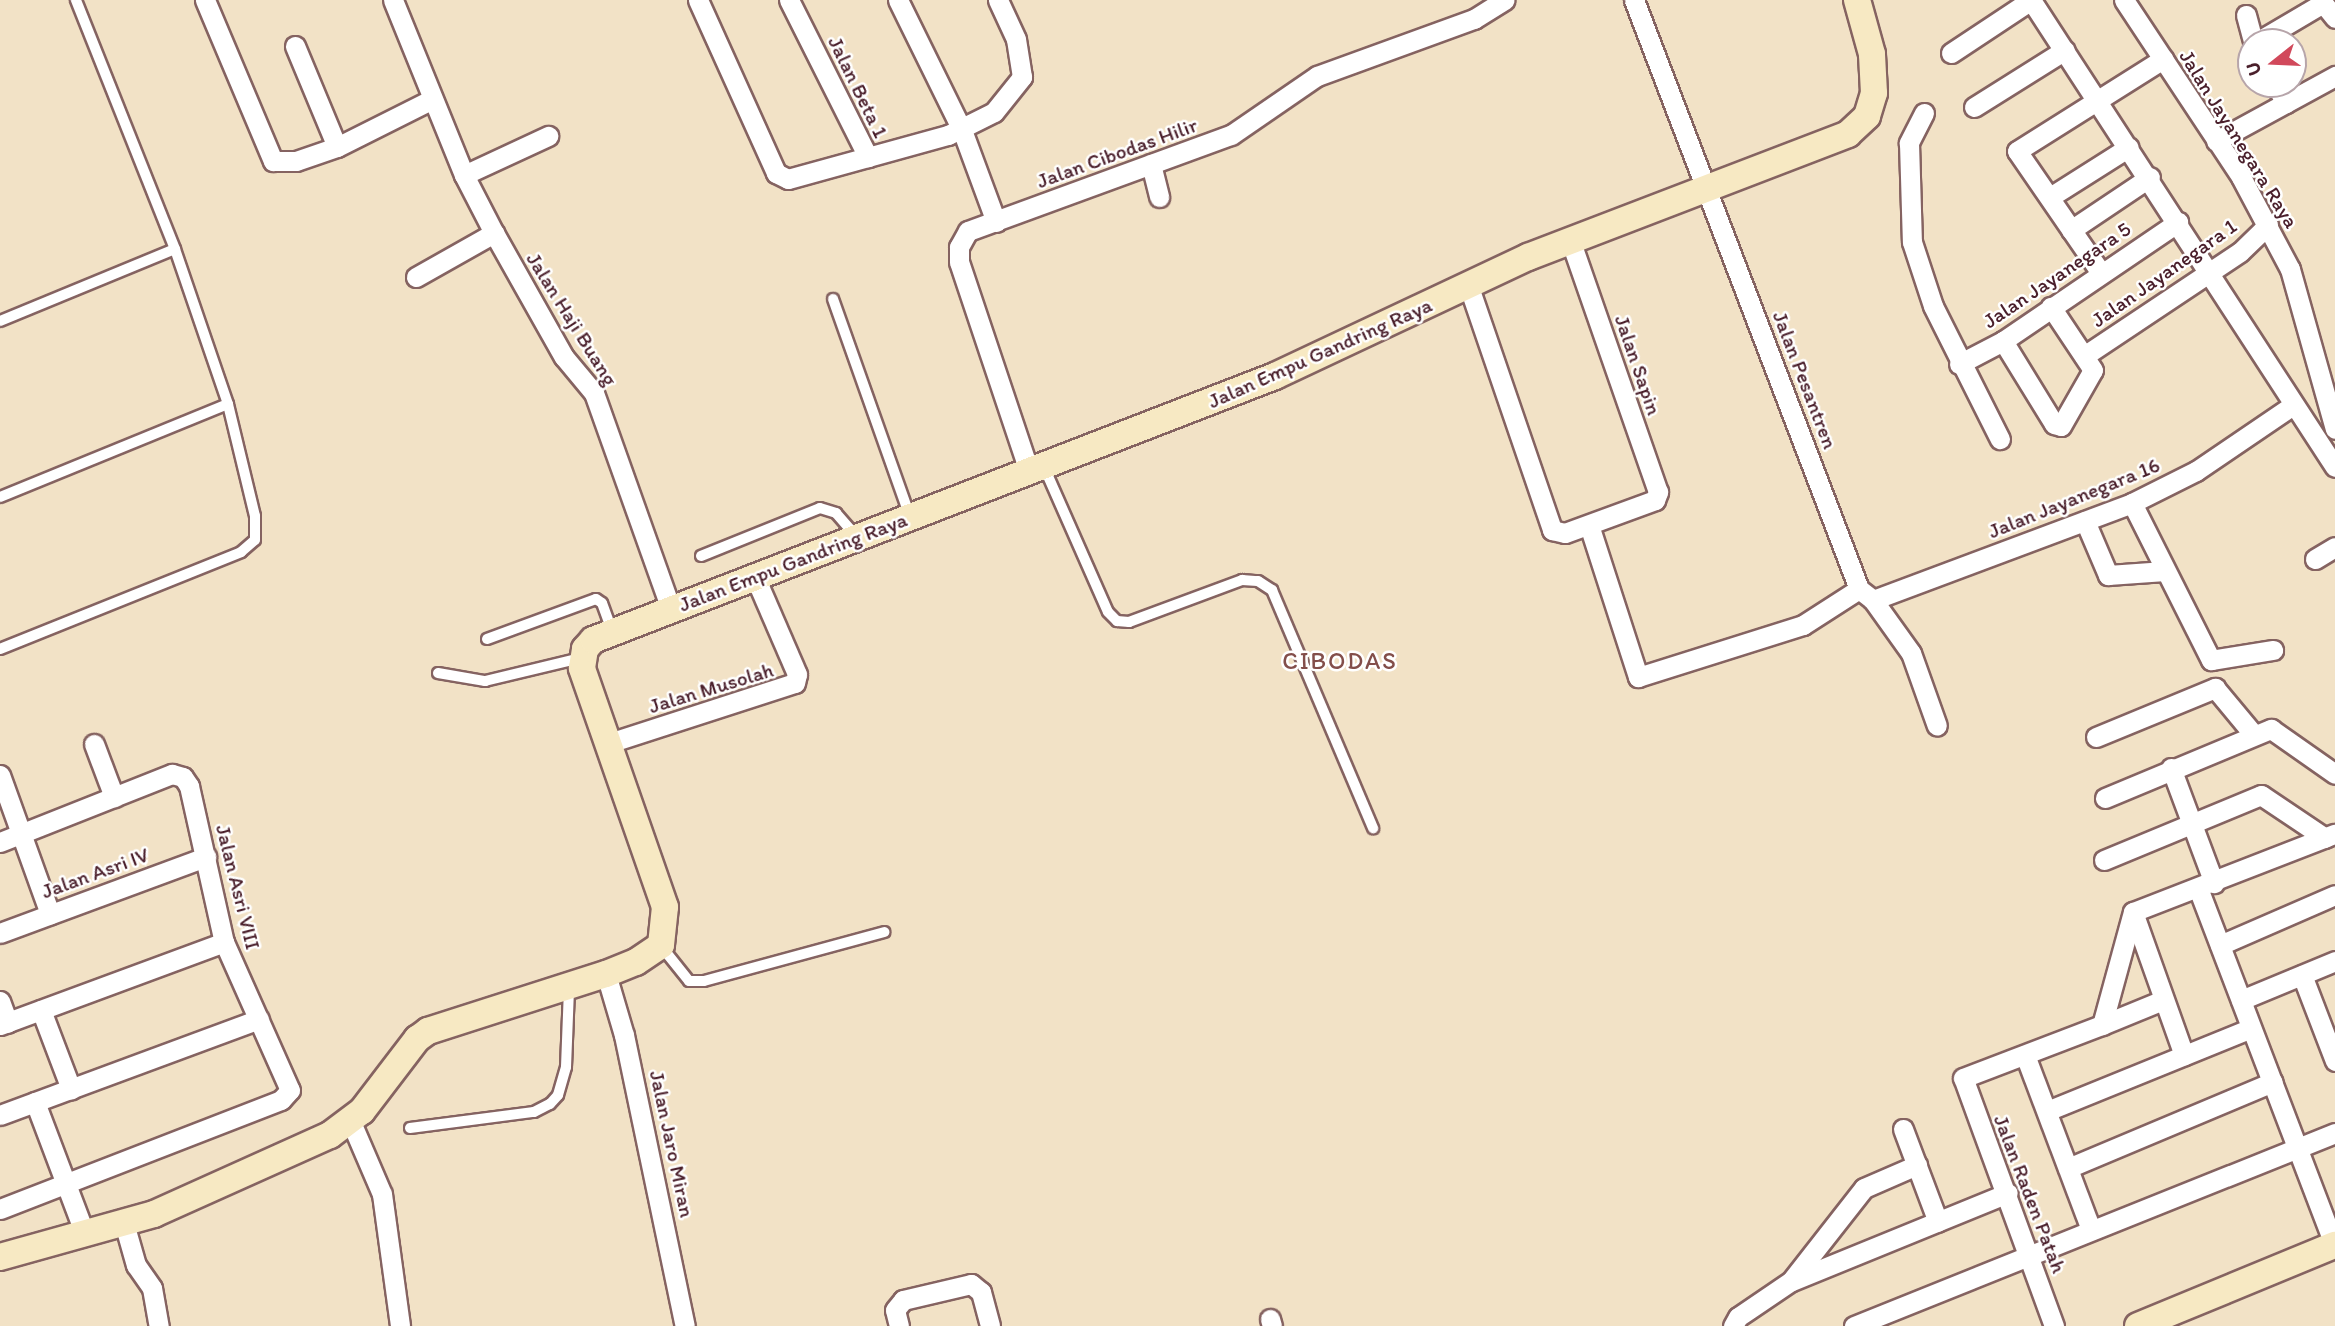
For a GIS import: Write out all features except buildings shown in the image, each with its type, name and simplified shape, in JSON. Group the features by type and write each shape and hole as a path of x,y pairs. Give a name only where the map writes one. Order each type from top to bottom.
{"street":[{"path":"205,0 273,161 296,161 337,148 433,100"},
{"name":"Jalan Haji Buang","path":"393,0 464,175 564,357 594,393 671,609"},
{"path":"698,0 780,177 790,179 962,130 994,112 1022,77 1016,39 998,0"},
{"name":"Jalan Beta 1","path":"789,0 867,158"},
{"path":"898,0 962,130 996,222"},
{"path":"1634,0 1708,187"},
{"name":"Jalan Empu Gandring Raya","path":"582,657 593,640 612,631 1275,376 1570,240 1848,134 1867,116 1874,93 1872,54 1857,0"},
{"path":"1951,53 2031,0 2150,177 2335,467"},
{"name":"Jalan Jayanegara Raya","path":"2124,0 2268,225 2290,269 2335,429"},
{"name":"Jalan Cibodas Hilir","path":"1037,468 959,262 959,247 968,230 1231,135 1317,75 1474,19 1501,1"},
{"path":"2279,28 2323,3 2335,18"},
{"path":"2246,16 2250,28"},
{"path":"295,46 337,148"},
{"path":"1974,107 2065,50"},
{"path":"2101,273 2019,148 2163,59"},
{"path":"2216,141 2335,76"},
{"path":"2283,98 2286,103"},
{"path":"1924,113 1909,143 1912,242 1933,306 1959,364 2000,439"},
{"path":"464,175 548,136"},
{"path":"2050,197 2129,148"},
{"path":"1151,164 1159,197"},
{"path":"2071,230 2150,177"},
{"name":"Jalan Pesantren","path":"1708,187 1866,595 1911,653 1937,726"},
{"name":"Jalan Jayanegara 5","path":"1959,364 2003,341 2178,222"},
{"name":"Jalan Jayanegara 1","path":"2084,356 2211,272 2268,225"},
{"path":"416,277 494,233"},
{"name":"Jalan Sapin","path":"1570,240 1658,492 1650,502 1589,526"},
{"path":"1469,287 1549,526 1560,534 1589,526"},
{"path":"2003,341 2057,426 2088,384 2093,370 2051,307"},
{"name":"Jalan Jayanegara 16","path":"1589,526 1638,677 1803,625 1866,595 2132,503 2196,471 2293,405"},
{"path":"2132,503 2211,660 2273,650"},
{"path":"2085,521 2108,575 2165,571"},
{"path":"2315,559 2335,547"},
{"name":"Jalan Musolah","path":"609,743 795,683 797,674 755,577"},
{"path":"0,1257 124,1223 202,1194 351,1122 417,1039 428,1031 606,974 642,959 661,945 665,907 585,678 582,657"},
{"path":"2096,737 2215,688 2254,735"},
{"path":"2105,798 2254,735 2279,731 2335,774"},
{"path":"0,842 114,797 94,744"},
{"path":"2138,1326 2335,1245 2220,946 2193,823 2171,768"},
{"name":"Jalan Asri VIII","path":"68,1184 289,1094 289,1084 224,943 190,786 183,777 172,774 114,797"},
{"path":"0,775 50,914"},
{"path":"2104,860 2266,796 2330,836"},
{"path":"2133,912 2330,836"},
{"name":"Jalan Asri IV","path":"0,933 206,857"},
{"path":"2220,946 2335,895"},
{"path":"2133,912 2184,1055"},
{"path":"2102,1025 2133,912"},
{"path":"0,1001 4,1024 224,943"},
{"path":"2241,1000 2335,961"},
{"name":"Jalan Jaro Miran","path":"606,974 624,1035 685,1326"},
{"path":"2302,975 2335,1061"},
{"path":"2091,1230 2025,1055 2163,1000"},
{"path":"41,1010 71,1089"},
{"path":"2,1110 35,1102 260,1019"},
{"path":"2047,1111 2251,1028"},
{"name":"Jalan Raden Patah","path":"2025,1055 1963,1078 2008,1193 2054,1326"},
{"path":"2068,1168 2273,1082"},
{"path":"35,1102 85,1234"},
{"path":"351,1122 382,1194 400,1326"},
{"path":"1903,1129 1938,1222"},
{"path":"1854,1326 2335,1133"},
{"path":"1791,1281 1864,1188 1917,1166"},
{"path":"0,1209 68,1184"},
{"path":"1733,1326 1738,1317 1791,1281 2008,1193"},
{"path":"124,1223 136,1265 152,1288 159,1326"},
{"path":"899,1326 895,1310 903,1300 971,1284 981,1292 990,1326"}],"lane":[{"path":"0,649 250,547 255,540 255,516 228,404 175,249 76,0"},
{"path":"0,321 175,249"},
{"path":"833,299 910,517"},
{"path":"0,496 228,404"},
{"path":"1037,468 1108,612 1117,621 1129,622 1242,580 1258,581 1272,590 1373,828"},
{"path":"701,556 820,508 836,513 858,537"},
{"path":"487,639 596,599 602,603 612,631"},
{"path":"438,673 485,681 582,657"},
{"path":"661,945 689,981 704,981 884,932"},
{"path":"410,1128 534,1112 550,1104 558,1095 566,1067 569,985"}],"district":[{"name":"CIBODAS","path":"1340,661"}]}
